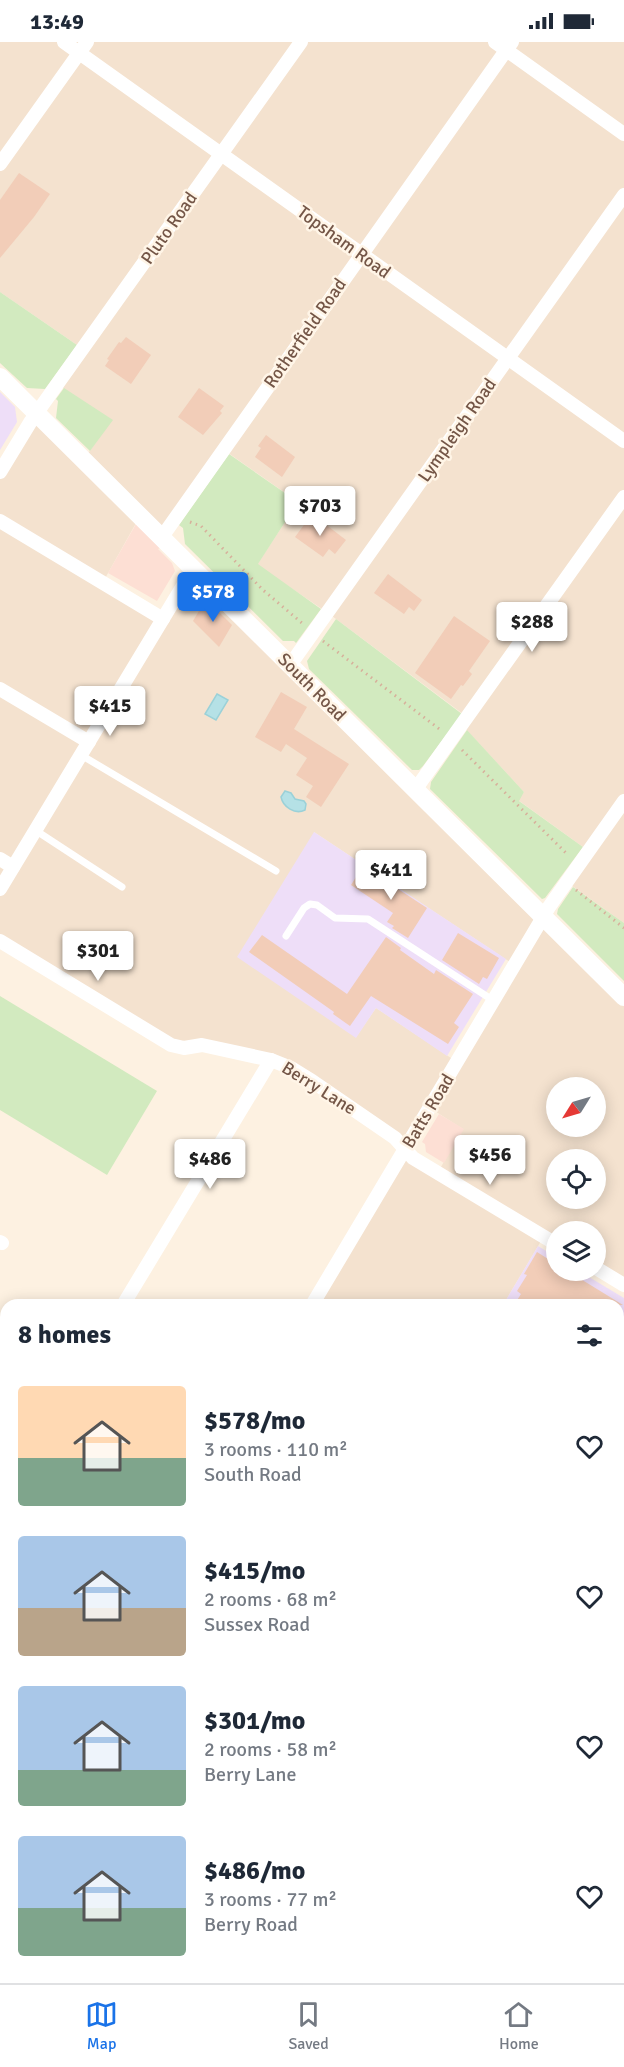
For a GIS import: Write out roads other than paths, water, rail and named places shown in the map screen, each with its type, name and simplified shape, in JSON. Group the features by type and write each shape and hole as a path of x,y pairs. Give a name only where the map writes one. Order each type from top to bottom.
{"street":[{"name":"Topsham Road","path":"64,42 83,47 221,154 624,441"},
{"name":"Pluto Road","path":"0,472 36,414 301,42"},
{"path":"505,45 624,134"},
{"name":"Rotherfield Road","path":"162,537 505,45"},
{"path":"0,164 83,47"},
{"name":"Lympleigh Road","path":"290,665 624,195"},
{"name":"South Road","path":"0,377 624,997"},
{"path":"415,790 624,497"},
{"path":"0,521 163,619"},
{"path":"0,889 193,569"},
{"path":"0,689 89,742"},
{"name":"Batts Road","path":"317,1299 544,917 624,801"},
{"path":"0,859 13,867"},
{"name":"Berry Lane","path":"0,941 171,1045 184,1048 202,1045 271,1060 291,1068 395,1138 413,1158 546,1238"},
{"path":"127,1299 271,1060"},
{"path":"606,1274 624,1285"}],"lane":[{"path":"81,755 276,871"},
{"path":"35,830 122,887"},
{"path":"286,936 309,904 317,906 335,918 368,919 495,1001"}],"water":[{"path":"217,694 228,700 216,720 205,714"},
{"path":"285,791 291,793 295,799 304,801 305,810 294,811 287,807 281,797"}]}
